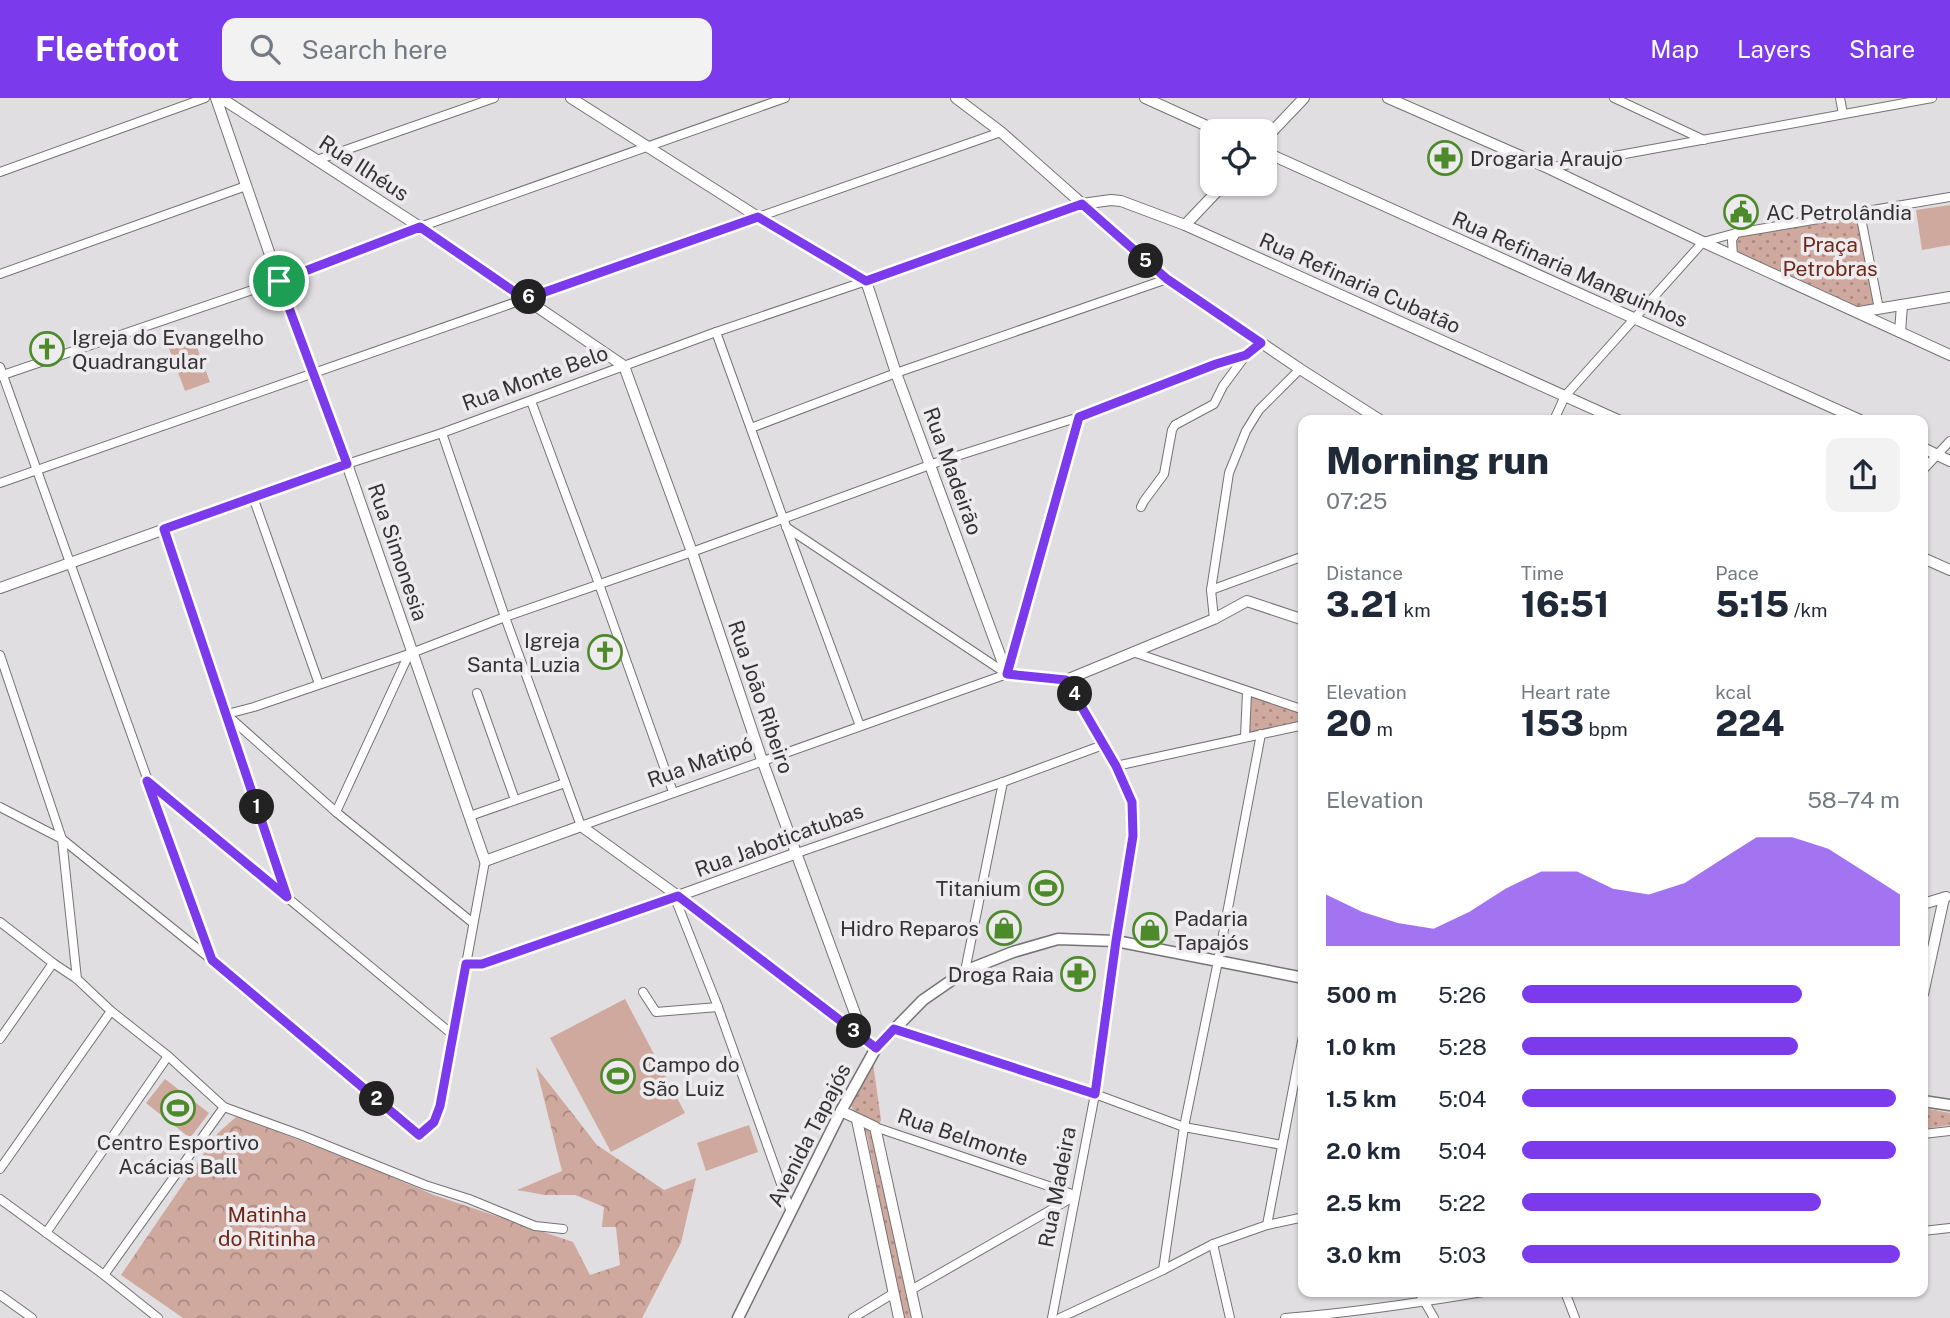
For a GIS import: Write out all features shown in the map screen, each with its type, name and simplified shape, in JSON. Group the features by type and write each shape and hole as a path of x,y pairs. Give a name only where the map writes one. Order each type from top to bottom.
{"main road":[{"name":"Avenida Tapajós","path":"738,1318 841,1111 876,1048 923,1000 965,971 1013,952 1058,939 1116,941 1298,977"},
{"path":"1928,1102 1950,1105"}],"street":[{"path":"0,172 205,98"},
{"path":"317,159 494,98"},
{"path":"571,98 866,281"},
{"path":"212,960 1,373 279,281 420,227 785,98"},
{"path":"956,98 1001,132 1167,279 1372,415"},
{"path":"1145,98 1200,123"},
{"path":"1277,126 1304,98"},
{"path":"1388,98 1548,168 1950,355"},
{"path":"1614,98 1704,140"},
{"path":"1840,98 1843,114"},
{"path":"1548,168 1932,98"},
{"name":"Rua Ilhéus","path":"224,105 240,110 317,159 624,366"},
{"name":"Rua Simonesia","path":"224,105 246,186 347,464 485,860"},
{"path":"0,483 1001,132"},
{"name":"Rua Refinaria Manguinhos","path":"1277,157 1849,415"},
{"path":"0,274 246,186"},
{"path":"1185,225 1213,196"},
{"path":"1556,415 1565,396 1703,242 1736,233 1950,197"},
{"name":"Rua Refinaria Cubatão","path":"1082,204 1121,201 1185,225 1607,415"},
{"name":"Rua Monte Belo","path":"0,588 1082,204"},
{"path":"1860,213 1879,309"},
{"path":"1733,256 1732,240 1736,233"},
{"path":"751,428 896,373 1167,279"},
{"name":"Rua Madeirão","path":"866,281 896,373 1007,674"},
{"path":"1858,312 1950,297"},
{"path":"1900,332 1902,305"},
{"path":"716,332 860,726"},
{"path":"1141,507 1164,474 1175,425 1214,404 1223,386 1246,355 1261,343"},
{"path":"227,714 411,653 692,552 784,523 938,462 1079,417 1246,355"},
{"name":"Rua João Ribeiro","path":"624,366 692,552 762,760 864,1039"},
{"path":"1214,619 1212,590 1229,472 1246,431 1259,410 1300,369"},
{"path":"531,401 673,792"},
{"path":"1007,674 1079,417"},
{"path":"442,433 581,826 876,1048"},
{"path":"1928,465 1950,441"},
{"path":"1928,450 1950,461"},
{"path":"253,497 319,684"},
{"path":"784,523 1007,674 1066,680 1214,619 1247,601 1298,618"},
{"path":"164,529 287,897"},
{"path":"1212,590 1298,558"},
{"path":"1928,560 1950,570"},
{"path":"1133,652 1298,708"},
{"path":"336,812 411,653"},
{"path":"0,655 62,839 77,979"},
{"name":"Rua Matipó","path":"485,860 1007,674"},
{"name":"Rua Madeira","path":"1052,1318 1095,1094 1133,836 1132,802 1116,766 1066,680"},
{"path":"1245,737 1247,692"},
{"path":"477,693 515,800"},
{"path":"227,714 336,812 474,923"},
{"path":"1116,766 1298,726"},
{"path":"1163,1270 1184,1128 1261,734"},
{"name":"Rua Jaboticatubas","path":"466,964 482,964 677,897 1103,745"},
{"path":"147,781 453,1035"},
{"path":"965,971 1003,782"},
{"path":"470,816 565,783"},
{"path":"0,807 62,839 212,960 419,1135 434,1122 440,1106 485,860"},
{"path":"677,897 792,1212"},
{"path":"1928,903 1948,900"},
{"path":"1928,972 1939,923 1948,900"},
{"path":"1939,923 1950,919"},
{"path":"0,922 77,979 224,1107 535,1226 563,1229"},
{"path":"0,1040 52,962"},
{"path":"643,992 656,1012 718,1007"},
{"path":"828,1012 843,1010 850,999"},
{"path":"0,1168 111,1011"},
{"path":"894,1029 1095,1094 1184,1128 1282,1145"},
{"path":"46,1233 168,1056"},
{"path":"1267,1225 1298,1062"},
{"path":"104,1275 224,1107"},
{"name":"Rua Belmonte","path":"841,1111 875,1128 1075,1195"},
{"path":"856,1120 899,1318"},
{"path":"875,1128 917,1318"},
{"path":"1928,1133 1950,1130"},
{"path":"911,1290 1075,1195"},
{"path":"0,1199 158,1318"},
{"path":"1060,1318 1213,1244 1267,1225 1298,1218"},
{"path":"1928,1230 1950,1228"},
{"path":"1213,1244 1230,1318"},
{"path":"853,1318 894,1293"},
{"path":"0,1295 32,1318"},
{"path":"1422,1297 1434,1318"},
{"path":"1285,1318 1332,1315 1454,1297"},
{"path":"1567,1297 1575,1318"}],"green space":[{"path":"1950,205 1950,245 1922,250 1916,210"},
{"name":"Praça Petrobras","path":"1859,215 1875,304 1856,308 1736,251 1734,242 1737,235"},
{"path":"192,334 210,382 185,391 167,343"},
{"path":"1248,695 1298,710 1298,725 1247,736"},
{"name":"Campo do São Luiz","path":"625,999 685,1113 611,1152 550,1038"},
{"path":"873,1063 881,1120 873,1136 911,1318 903,1318 867,1135 851,1106"},
{"name":"Matinha do Ritinha","path":"536,1067 597,1145 664,1190 696,1178 681,1243 642,1318 183,1318 121,1275 218,1133 237,1116 434,1195 573,1242 590,1275 620,1265 616,1227 602,1227 604,1207 575,1195 545,1195 517,1190 562,1171"},
{"name":"Centro Esportivo Acácias Ball","path":"165,1079 209,1113 190,1138 146,1103"},
{"path":"1928,1109 1950,1113 1950,1125 1928,1128"},
{"path":"749,1125 758,1152 706,1171 697,1143"}],"place":[{"name":"Drogaria Araujo","path":"1445,158"},
{"name":"AC Petrolândia","path":"1741,212"},
{"name":"Igreja do Evangelho Quadrangular","path":"47,349"},
{"name":"Igreja Santa Luzia","path":"605,652"},
{"name":"Titanium","path":"1046,888"},
{"name":"Hidro Reparos","path":"1004,928"},
{"name":"Padaria Tapajós","path":"1150,930"},
{"name":"Droga Raia","path":"1078,974"},
{"name":"Campo do São Luiz","path":"618,1076"},
{"name":"Centro Esportivo Acácias Ball","path":"178,1108"}],"route":[{"path":"1082,204 1167,279 1261,343 1246,355 1079,417 1007,674 1066,680 1116,766 1132,802 1133,836 1095,1094 894,1029 876,1048 678,896 482,964 466,964 440,1106 434,1122 419,1135 212,960 147,781 287,897 164,529 347,464 279,281 420,227 525,299 758,217 866,281 1082,204"}]}
